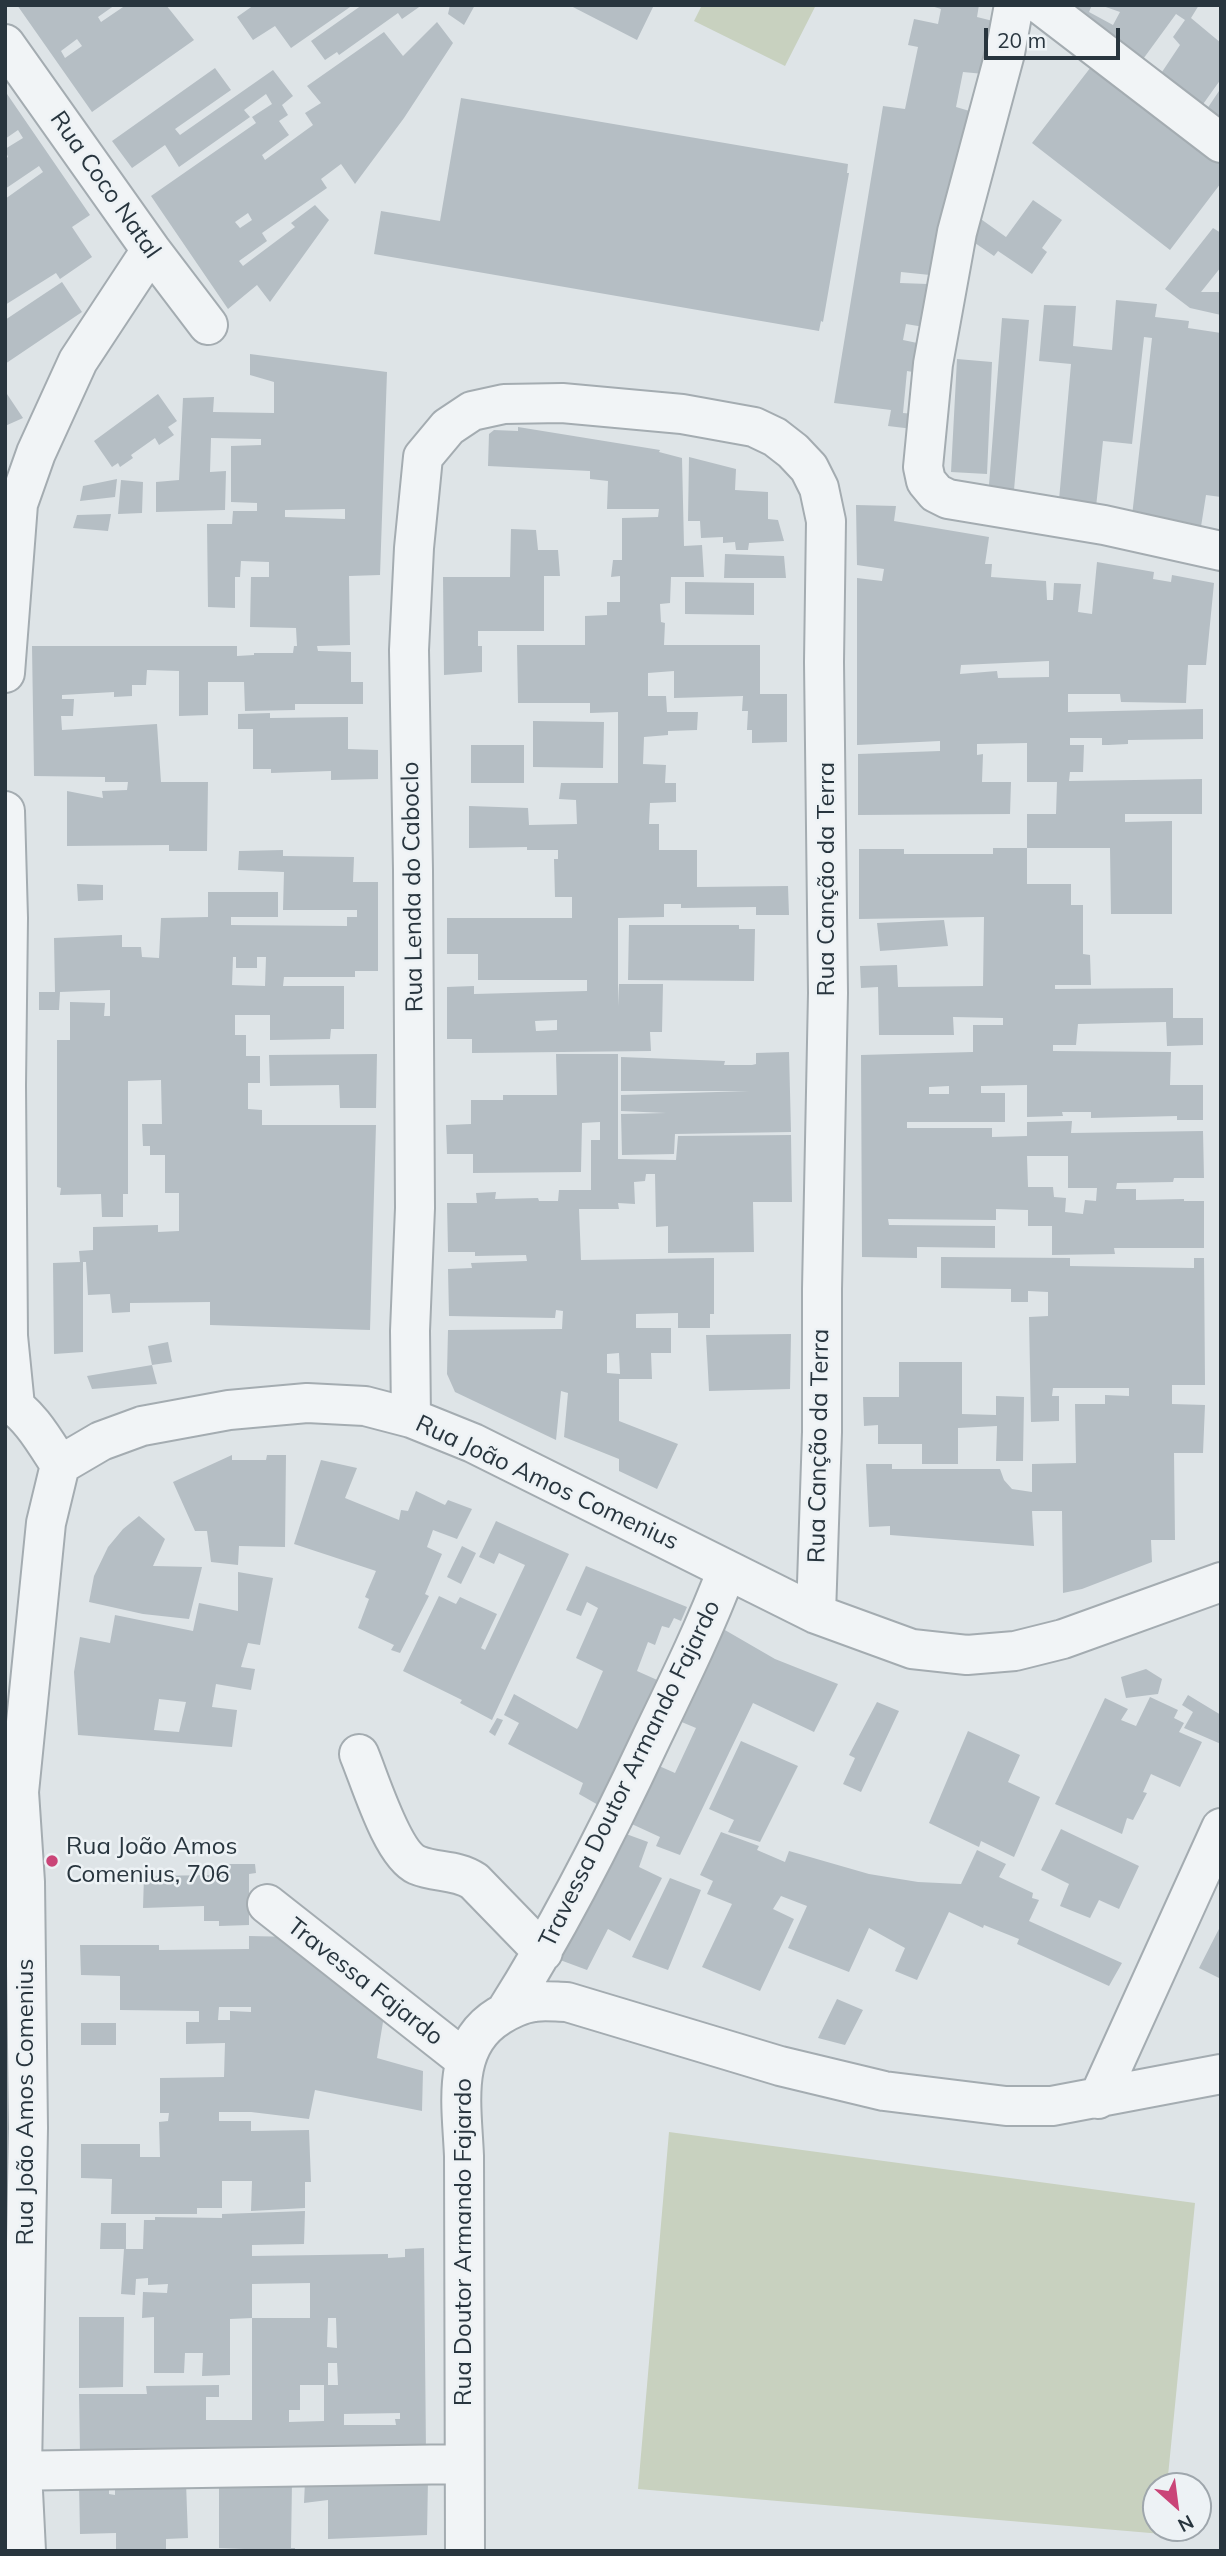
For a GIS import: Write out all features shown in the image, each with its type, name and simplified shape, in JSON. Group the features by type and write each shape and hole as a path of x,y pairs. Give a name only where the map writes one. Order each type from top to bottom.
{"street":[{"path":"1014,5 1005,53 957,232 933,363 923,467 926,481 936,493 948,499 1104,525 1221,551"},
{"path":"1041,5 1221,143"},
{"name":"Rua Coco Natal","path":"5,44 151,250 208,324"},
{"path":"5,673 11,503 78,361 151,250"},
{"name":"Rua Canção da Terra","path":"504,404 562,403 682,414 754,427 775,437 793,451 809,468 819,488 826,521 824,662 828,993 822,1432 816,1614"},
{"name":"Rua Lenda do Caboclo","path":"411,1418 410,1331 415,1167 414,870 409,650 414,548 423,457 448,427 472,411 504,404"},
{"path":"5,811 10,1403 32,1424 61,1465"},
{"name":"Rua João Amos Comenius","path":"26,2551 14,2471 28,2128 25,1882 19,1792 44,1535 53,1488 61,1465 101,1441 142,1426 229,1410 307,1403 365,1406 411,1418 473,1443 816,1614 912,1650 967,1655 1014,1651 1063,1639 1221,1582"},
{"name":"Travessa Doutor Armando Fajardo","path":"506,2011 543,1952 622,1802 708,1619 727,1570"},
{"path":"359,1754 388,1827 409,1860 426,1867 463,1874 474,1881 543,1952"},
{"path":"1098,2099 1221,1828"},
{"name":"Travessa Fajardo","path":"267,1905 464,2059"},
{"name":"Rua Doutor Armando Fajardo","path":"465,2551 461,2092 464,2059 472,2041 489,2022 506,2011 534,2001 567,2003 780,2066 884,2091 1006,2106 1052,2106 1221,2074"},
{"path":"14,2471 464,2464"}],"green space":[{"path":"702,5 816,5 785,66 694,21"},
{"path":"669,2132 1195,2203 1168,2472 1142,2472 1142,2532 638,2489"}],"building":[{"path":"17,5 115,5 98,17 101,22 126,5 166,5 194,40 92,112","holes":["77,39 82,46 65,58 61,51"]},
{"path":"254,5 353,5 291,48 275,26 253,40 237,17"},
{"path":"362,5 422,5 402,19 398,13 339,55 337,52 325,60 311,41"},
{"path":"450,5 475,5 464,25 448,14"},
{"path":"569,5 654,5 637,40"},
{"path":"928,5 979,5 977,17 993,21 984,74 963,72 956,107 973,112 930,275 901,272 900,283 928,284 924,327 906,324 903,340 922,344 919,373 907,371 903,413 914,414 913,429 888,426 891,410 834,403 883,106 905,109 918,47 908,45 914,19 938,24 941,9"},
{"path":"1054,5 1092,5 1089,12 1113,25 1120,12 1100,5 1199,5 1191,18 1221,43 1221,79 1201,107 1160,75 1180,45 1173,37 1185,20 1176,14 1138,66"},
{"path":"437,22 453,43 404,118 355,184 341,164 321,179 327,188 262,233 267,241 239,261 243,266 295,227 291,223 315,205 329,220 270,302 257,285 228,309 151,196 256,123 252,117 272,104 266,94 244,110 250,117 179,167 165,145 132,168 112,141 215,68 231,90 175,129 180,135 273,70 293,96 282,105 288,115 279,121 289,135 262,155 265,160 313,125 305,113 321,103 307,86 384,32 403,56","holes":["248,213 252,220 240,228 235,222"]},
{"path":"1094,63 1221,155 1221,183 1170,250 1032,143"},
{"path":"1221,88 1221,122 1205,112"},
{"path":"5,91 90,215 72,227 92,257 60,279 56,273 5,305 5,199 43,172 39,166 5,189 5,159 8,157 5,149 23,138 18,130 5,139"},
{"path":"461,98 848,164 849,173 823,322 821,321 819,331 374,254 381,211 440,221"},
{"path":"1033,200 1062,220 1042,248 1047,252 1032,274 998,251 994,256 972,241 978,217 1006,237"},
{"path":"1213,228 1221,233 1221,267 1201,292 1221,292 1221,315 1190,308 1165,289"},
{"path":"62,282 82,312 5,364 5,320"},
{"path":"1116,300 1157,304 1155,317 1189,321 1188,328 1221,333 1221,497 1206,495 1200,533 1132,516 1152,338 1144,337 1132,444 1103,441 1096,507 1059,500 1071,364 1039,361 1044,305 1076,306 1073,346 1112,350"},
{"path":"1002,318 1029,320 1014,490 989,485"},
{"path":"250,354 387,372 380,575 349,576 350,645 317,646 318,651 351,652 351,682 363,682 363,704 295,704 295,710 245,711 244,682 208,682 208,715 179,716 179,671 147,670 146,685 132,685 132,696 114,697 114,692 62,695 62,699 74,699 73,716 61,716 62,730 157,724 161,782 208,782 207,851 169,851 169,845 67,846 67,791 103,798 102,791 127,790 128,782 105,782 105,777 34,776 32,646 237,646 237,656 293,653 294,646 297,646 296,628 250,627 251,577 269,577 269,562 241,561 240,577 235,577 235,608 208,607 207,524 232,524 233,511 257,511 257,503 231,502 231,446 261,445 261,439 211,438 210,472 226,471 225,510 156,512 156,482 179,480 183,398 214,397 213,412 274,413 274,382 250,375","holes":["345,509 345,519 285,517 285,510"]},
{"path":"957,359 992,362 987,474 951,472"},
{"path":"5,391 23,418 5,426"},
{"path":"158,394 177,421 168,427 174,435 159,445 155,438 131,455 133,458 120,467 118,463 112,467 94,441"},
{"path":"518,427 660,450 659,452 682,458 684,546 702,545 704,577 671,577 670,603 660,604 661,622 665,623 664,645 760,645 760,694 787,694 787,742 752,743 752,730 747,730 748,711 742,711 743,696 674,698 674,671 648,673 648,696 666,696 667,712 698,712 697,730 668,731 668,735 644,737 643,764 666,765 665,783 676,783 676,802 650,803 649,824 659,824 659,850 697,850 697,887 788,886 789,915 756,915 756,907 681,908 681,904 664,904 664,917 618,918 618,1006 619,984 663,984 662,1032 650,1032 651,1051 472,1053 472,1039 447,1039 447,987 474,986 474,994 587,991 587,980 478,980 478,954 447,954 447,918 572,918 572,897 555,897 554,859 558,859 558,850 527,850 527,847 469,848 469,806 528,808 529,825 577,824 576,800 559,799 561,783 618,783 618,712 590,713 590,703 518,703 517,645 585,645 585,616 607,615 607,602 620,602 620,576 611,577 613,560 622,560 622,518 658,517 659,509 607,509 608,481 590,479 590,471 488,466 489,434 494,430 518,431","holes":["557,1020 557,1030 536,1031 535,1021"]},
{"path":"689,457 736,469 735,490 768,492 768,519 778,520 784,541 749,543 748,550 736,550 735,542 723,543 723,537 701,538 700,521 688,521"},
{"path":"117,479 115,497 80,501 83,486"},
{"path":"121,480 143,482 142,513 118,514"},
{"path":"856,505 896,506 894,521 989,537 985,564 992,564 991,577 1046,581 1047,600 1053,600 1054,583 1081,584 1078,612 1092,614 1097,562 1154,572 1153,579 1171,582 1172,575 1214,583 1206,665 1188,665 1186,703 1121,702 1120,694 1068,694 1068,712 1203,709 1203,739 1128,740 1128,744 1102,745 1102,738 1070,738 1070,745 1084,745 1083,772 1070,772 1069,781 1202,779 1202,814 1125,814 1125,822 1172,821 1172,914 1111,914 1110,848 1027,848 1027,814 1056,814 1057,782 1027,782 1027,743 977,744 977,755 983,754 982,782 1011,782 1010,814 858,815 858,754 940,751 940,741 857,745 857,578 882,581 884,569 857,565","holes":["1049,661 1049,677 998,678 997,671 960,674 961,665"]},
{"path":"111,514 108,531 73,528 77,515"},
{"path":"511,529 536,530 538,550 558,550 560,576 544,576 544,631 478,631 478,646 482,646 482,672 444,675 443,577 510,577"},
{"path":"725,554 784,556 786,578 724,578"},
{"path":"685,582 754,583 754,615 685,614"},
{"path":"270,713 270,718 348,717 348,749 378,750 378,779 331,780 331,771 271,773 271,769 253,769 253,729 238,729 238,714"},
{"path":"533,721 604,722 603,768 533,767"},
{"path":"471,745 524,745 524,783 471,783"},
{"path":"993,848 1027,848 1027,884 1071,884 1071,905 1083,905 1083,954 1090,955 1091,985 1055,985 1055,989 1173,988 1173,1018 1203,1018 1203,1045 1167,1046 1166,1022 1078,1024 1076,1045 1053,1045 1053,1051 1171,1052 1170,1085 1203,1085 1203,1120 1177,1120 1177,1116 1091,1118 1091,1112 1062,1112 1063,1116 1027,1117 1027,1085 981,1086 981,1093 1005,1093 1005,1122 907,1122 907,1128 992,1128 992,1137 1027,1136 1027,1122 1072,1121 1071,1133 1203,1131 1204,1178 1174,1178 1173,1182 1117,1183 1116,1189 1136,1189 1136,1200 1204,1201 1204,1248 1114,1248 1115,1254 1052,1255 1052,1226 1028,1226 1028,1210 996,1209 996,1220 888,1219 889,1225 995,1226 995,1248 917,1247 917,1258 862,1257 861,1055 973,1052 973,1025 1003,1025 1003,1018 953,1017 954,1035 879,1035 878,987 861,988 860,966 897,965 898,987 983,986 984,917 859,919 859,849 904,849 904,854 993,854","holes":["949,1086 949,1094 929,1094 929,1087","1027,1156 1068,1156 1068,1188 1097,1188 1096,1201 1085,1200 1083,1214 1065,1212 1066,1198 1054,1197 1053,1187 1028,1187"]},
{"path":"283,850 283,856 354,857 353,882 378,882 378,971 355,971 355,977 284,977 283,986 344,986 344,1029 331,1029 330,1039 270,1040 270,1015 235,1015 235,1035 246,1035 246,1056 260,1056 260,1083 248,1083 248,1109 262,1110 262,1125 376,1125 370,1330 210,1325 210,1302 130,1303 130,1312 112,1313 110,1294 88,1295 86,1262 83,1262 83,1352 54,1354 53,1263 80,1262 79,1251 93,1250 93,1227 158,1225 158,1232 179,1231 179,1193 165,1193 165,1155 150,1155 150,1146 143,1146 142,1124 162,1124 161,1080 128,1081 128,1194 123,1194 123,1217 102,1217 101,1194 60,1195 61,1188 57,1187 57,1040 70,1040 70,1002 105,1003 104,1016 110,1016 110,990 60,992 59,1010 39,1010 39,992 55,992 54,938 122,935 122,947 141,947 142,957 159,958 161,918 208,917 208,892 278,892 278,917 231,917 231,925 347,926 347,917 357,917 357,910 283,910 284,872 238,870 239,851","holes":["233,957 236,957 236,968 257,968 257,957 266,957 265,986 232,985"]},
{"path":"77,884 103,885 103,900 78,901"},
{"path":"944,920 948,946 880,951 877,923"},
{"path":"629,925 739,925 739,929 755,929 754,981 628,980"},
{"path":"789,1052 791,1132 675,1134 674,1154 622,1155 621,1114 666,1113 621,1111 621,1095 749,1091 621,1091 621,1057 725,1061 724,1065 752,1065 756,1064 756,1053"},
{"path":"377,1054 376,1108 340,1108 339,1085 270,1086 269,1055"},
{"path":"556,1054 618,1054 618,1159 676,1160 678,1136 791,1135 792,1202 753,1202 754,1252 668,1253 668,1226 656,1227 655,1174 646,1174 645,1181 634,1182 635,1204 618,1203 619,1209 579,1209 581,1260 714,1258 714,1314 710,1314 710,1328 678,1328 678,1313 636,1314 636,1328 671,1328 671,1353 651,1353 652,1379 619,1379 619,1421 678,1444 657,1489 619,1471 619,1459 564,1437 568,1393 561,1391 556,1440 455,1392 447,1374 448,1330 562,1329 563,1311 556,1310 555,1318 449,1316 448,1269 472,1268 471,1263 527,1261 526,1255 475,1256 475,1252 448,1252 447,1203 477,1203 476,1193 496,1192 495,1199 538,1198 539,1201 558,1201 559,1190 591,1190 591,1140 600,1140 600,1122 582,1123 581,1172 473,1173 473,1154 447,1154 446,1125 471,1124 471,1100 503,1100 503,1095 557,1095","holes":["619,1353 620,1374 607,1373 607,1354"]},
{"path":"941,1257 1070,1258 1070,1266 1194,1268 1194,1258 1204,1258 1205,1385 1172,1385 1172,1404 1205,1405 1203,1453 1174,1453 1175,1540 1151,1540 1152,1562 1082,1589 1063,1593 1062,1511 1032,1511 1034,1546 890,1535 890,1526 869,1527 866,1464 892,1464 892,1469 1000,1469 1004,1480 1012,1489 1032,1492 1032,1464 1076,1463 1075,1404 1105,1404 1105,1395 1129,1396 1129,1388 1053,1388 1052,1396 1059,1396 1059,1421 1031,1422 1029,1317 1048,1316 1048,1292 1028,1291 1028,1302 1011,1302 1011,1289 941,1288"},
{"path":"791,1334 790,1389 709,1391 706,1335"},
{"path":"168,1342 172,1362 152,1365 148,1346"},
{"path":"899,1362 962,1362 962,1414 996,1415 996,1396 1024,1397 1023,1461 996,1461 997,1426 958,1428 958,1464 922,1464 922,1444 878,1444 878,1425 864,1426 863,1397 899,1397"},
{"path":"152,1365 157,1384 92,1389 87,1376"},
{"path":"232,1455 232,1460 266,1460 267,1455 286,1455 285,1547 239,1546 238,1565 211,1562 207,1531 195,1531 173,1482"},
{"path":"321,1460 357,1468 345,1498 399,1520 401,1510 408,1511 416,1491 445,1505 448,1500 472,1509 457,1539 433,1530 427,1547 442,1554 425,1594 429,1596 400,1653 391,1650 394,1645 358,1628 369,1599 365,1597 376,1571 294,1544"},
{"path":"139,1516 165,1539 153,1566 202,1567 189,1619 143,1614 89,1602 94,1576 108,1547 123,1529"},
{"path":"496,1521 569,1554 492,1720 460,1703 462,1700 403,1671 439,1596 456,1604 460,1597 497,1614 481,1648 485,1650 525,1565 499,1553 494,1564 479,1557"},
{"path":"462,1546 476,1553 461,1584 447,1577"},
{"path":"586,1566 687,1607 681,1621 674,1618 669,1628 662,1626 655,1645 648,1642 637,1671 664,1683 651,1713 643,1710 607,1810 579,1794 583,1783 508,1744 519,1723 504,1715 514,1694 577,1729 579,1726 603,1671 576,1658 598,1608 587,1602 581,1616 566,1610"},
{"path":"238,1572 273,1578 260,1645 248,1643 241,1667 255,1669 251,1690 216,1684 212,1707 237,1710 232,1747 78,1735 74,1672 80,1637 110,1643 115,1615 193,1631 199,1603 238,1611","holes":["159,1699 186,1702 179,1732 154,1730"]},
{"path":"718,1626 775,1659 838,1684 814,1732 753,1703 680,1855 656,1846 660,1837 623,1820 650,1762 675,1773 696,1728 672,1718"},
{"path":"1146,1669 1162,1679 1158,1694 1126,1698 1121,1677"},
{"path":"1188,1695 1221,1715 1221,1744 1184,1728 1193,1712 1182,1705"},
{"path":"1150,1697 1178,1710 1174,1718 1184,1723 1179,1732 1202,1742 1180,1787 1151,1774 1143,1792 1147,1793 1133,1820 1127,1818 1122,1834 1055,1804 1105,1698 1128,1709 1121,1720 1136,1726"},
{"path":"877,1702 899,1711 861,1792 843,1784 855,1758 849,1755"},
{"path":"497,1718 503,1720 495,1736 489,1732"},
{"path":"968,1731 1020,1755 1008,1782 1040,1797 1014,1857 981,1841 979,1847 929,1823"},
{"path":"741,1741 798,1766 760,1842 728,1832 734,1820 709,1809"},
{"path":"1061,1829 1139,1866 1119,1909 1099,1900 1090,1918 1060,1906 1069,1884 1041,1870"},
{"path":"618,1831 648,1842 639,1867 662,1878 630,1941 608,1929 587,1970 552,1957 562,1939 570,1942 613,1853"},
{"path":"721,1832 759,1846 757,1850 785,1862 789,1851 869,1874 918,1882 961,1884 977,1850 1006,1864 999,1877 1033,1893 1032,1898 1039,1900 1029,1921 1122,1963 1109,1986 1017,1944 1019,1939 984,1925 983,1928 949,1912 917,1980 895,1971 905,1948 869,1928 849,1972 788,1948 807,1906 781,1896 773,1909 794,1919 760,1991 702,1967 732,1904 707,1894 713,1881 700,1875"},
{"path":"218,1864 255,1864 256,1873 249,1874 249,1925 219,1926 219,1921 204,1921 204,1906 143,1908 144,1876 217,1875"},
{"path":"670,1878 701,1890 668,1970 632,1957"},
{"path":"1221,1925 1221,1979 1199,1968"},
{"path":"249,1936 295,1937 385,2010 377,2058 423,2071 422,2111 315,2090 309,2119 251,2112 219,2112 219,2121 251,2121 251,2131 309,2130 311,2182 305,2182 305,2208 251,2211 252,2181 222,2181 222,2208 197,2208 197,2214 111,2214 112,2179 81,2178 81,2144 140,2144 140,2157 160,2157 159,2122 168,2121 169,2113 160,2113 160,2078 224,2077 225,2043 186,2044 186,2022 199,2022 199,2011 120,2010 120,1976 81,1975 80,1945 159,1945 159,1950 249,1949","holes":["219,2007 251,2007 251,2012 230,2011 230,2020 218,2020"]},
{"path":"837,1999 863,2010 845,2045 818,2038"},
{"path":"81,2023 116,2023 116,2045 81,2045"},
{"path":"305,2211 304,2244 252,2245 252,2256 388,2254 388,2258 405,2257 405,2249 424,2248 426,2453 80,2454 79,2394 147,2394 146,2386 219,2385 219,2397 206,2397 206,2420 252,2420 252,2318 230,2319 230,2375 202,2376 203,2353 185,2353 184,2373 154,2373 154,2317 142,2318 143,2292 167,2293 168,2284 148,2285 148,2278 136,2279 135,2295 121,2294 124,2249 100,2249 101,2223 126,2223 126,2249 143,2249 144,2220 155,2220 155,2217 222,2218 222,2214","holes":["310,2283 310,2318 252,2318 252,2284","328,2318 336,2318 337,2348 327,2347","328,2363 337,2363 338,2385 328,2385","300,2385 324,2385 324,2421 289,2422 289,2410 300,2410","400,2413 400,2419 395,2419 396,2425 344,2425 344,2414"]},
{"path":"79,2317 124,2317 123,2387 79,2388"},
{"path":"428,2479 427,2535 328,2539 328,2500 304,2503 305,2481"},
{"path":"292,2481 291,2548 295,2548 295,2551 219,2548 219,2482"},
{"path":"186,2482 188,2538 166,2539 166,2549 116,2549 116,2533 80,2534 79,2484 109,2484 109,2494 115,2495 115,2484"}],"place":[{"name":"Rua João Amos Comenius, 706","path":"52,1861"}]}
